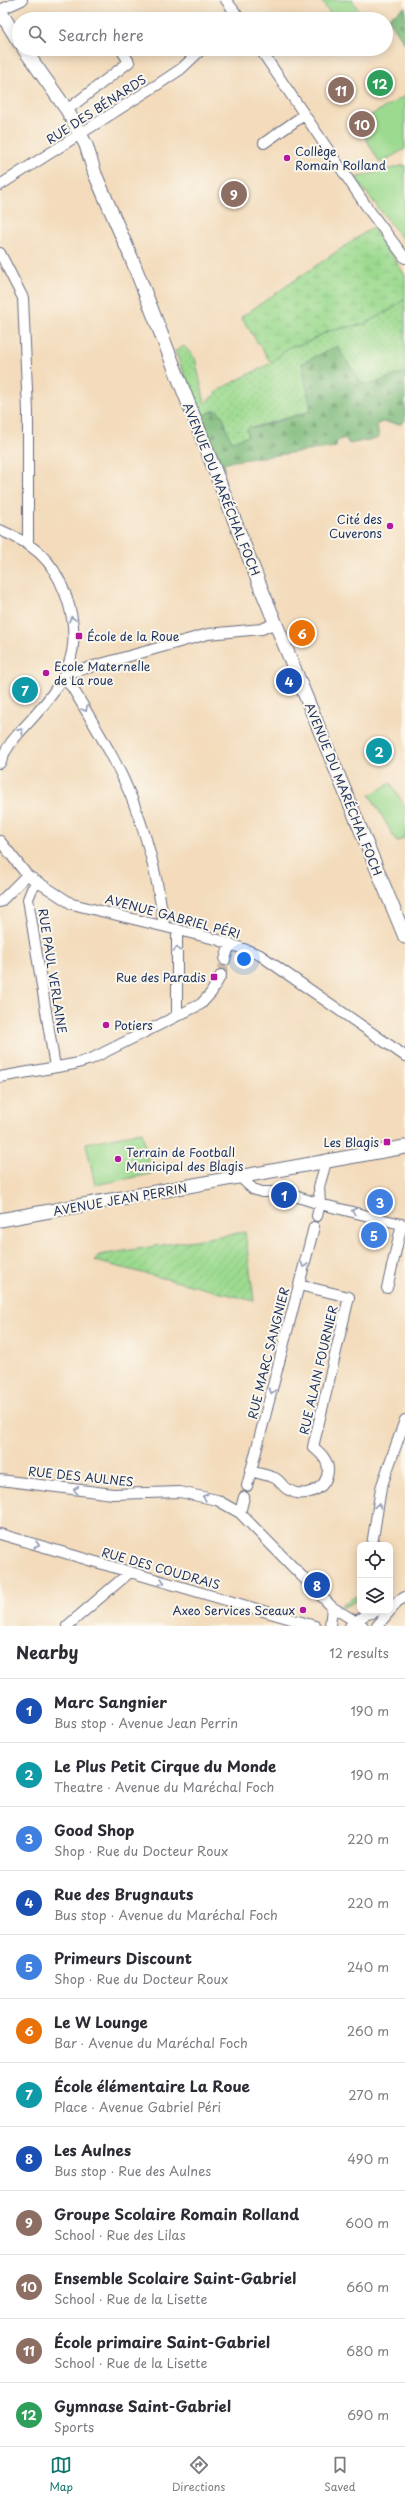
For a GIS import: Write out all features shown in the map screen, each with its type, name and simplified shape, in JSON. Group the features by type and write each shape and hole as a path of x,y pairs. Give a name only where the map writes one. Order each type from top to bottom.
{"main road":[{"path":"0,11 12,31"},
{"name":"AVENUE DU MARÉCHAL FOCH","path":"29,56 67,110 80,135 275,622 402,924 405,937"},
{"name":"AVENUE JEAN PERRIN","path":"0,1220 240,1178 405,1147"}],"street":[{"path":"0,11 22,0"},
{"path":"226,0 235,12"},
{"path":"67,110 129,62 125,56"},
{"name":"RUE DES BÉNARDS","path":"0,185 181,69 195,56"},
{"path":"265,56 304,115 405,258"},
{"path":"264,143 304,115"},
{"path":"0,253 23,298 28,405 28,542"},
{"path":"0,530 28,542 51,567 69,605 75,630 65,674 52,696 6,747 0,763"},
{"path":"65,674 208,634 262,629 275,622"},
{"path":"65,674 113,759 135,810 148,846 164,926"},
{"name":"AVENUE GABRIEL PÉRI","path":"0,841 27,875 72,904 230,943 272,962 405,1056"},
{"path":"0,902 27,875"},
{"name":"RUE PAUL VERLAINE","path":"38,882 28,899 55,1067"},
{"path":"177,929 177,1016"},
{"path":"225,960 230,943"},
{"path":"0,1076 55,1067 91,1059 201,1004 211,993 221,975"},
{"path":"317,1216 320,1204 319,1187 326,1162"},
{"path":"240,1178 253,1189 262,1192 275,1191 285,1193 320,1204 403,1224 387,1288"},
{"name":"RUE MARC SANGNIER","path":"247,1486 314,1227"},
{"name":"RUE ALAIN FOURNIER","path":"250,1471 276,1478 287,1490 298,1494 312,1492 322,1485 327,1476 326,1461 314,1447 349,1297 299,1285"},
{"path":"372,1542 381,1488 405,1420"},
{"name":"RUE DES AULNES","path":"0,1480 113,1494 180,1492 217,1500 240,1513 332,1607 361,1621"},
{"path":"240,1513 244,1496"},
{"name":"RUE DES COUDRAIS","path":"0,1534 129,1573 315,1626"},
{"path":"67,1626 129,1573"},
{"path":"393,1604 405,1597"},
{"path":"330,1626 332,1607"},
{"path":"361,1621 372,1614"},
{"path":"377,1626 386,1614"}],"green space":[{"path":"321,0 352,0 360,12 329,12"},
{"path":"405,7 405,44 393,26 393,15"},
{"path":"405,96 405,149 380,163 357,123"},
{"path":"405,165 405,242 355,178"},
{"path":"373,227 405,275 405,299 390,310 364,324 328,331 306,343 289,347 271,363 241,317"},
{"path":"405,299 405,372 369,385 360,383 337,346 310,404 311,411 247,429 248,436 239,440 231,441 222,416 215,410 198,418 196,412 198,410 175,351 184,346 195,358 205,403 222,388 271,363 289,347 306,343 328,331 364,324 390,310"},
{"path":"337,346 361,383 369,385 405,372 405,421 401,424 381,422 377,425 379,438 349,444 345,438 337,441 336,447 233,461 224,464 224,470 218,472 198,418 215,410 222,416 232,441 248,436 247,429 250,426 255,428 311,411 302,363"},
{"path":"391,783 405,807 405,837 397,842 370,795"},
{"name":"Terrain de Football Municipal des Blagis","path":"142,1132 151,1174 95,1185 86,1143"},
{"path":"245,1232 254,1301 95,1261 99,1255"},
{"path":"357,1596 357,1600 344,1607 341,1605"}],"tunnel":[{"path":"221,975 225,960"}],"place":[{"name":"Gymnase Saint-Gabriel","path":"380,83"},
{"name":"École primaire Saint-Gabriel","path":"341,90"},
{"name":"Ensemble Scolaire Saint-Gabriel","path":"362,124"},
{"name":"Collège Romain Rolland","path":"287,158"},
{"name":"Groupe Scolaire Romain Rolland","path":"234,194"},
{"name":"Cité des Cuverons","path":"390,526"},
{"name":"Le W Lounge","path":"302,633"},
{"name":"École de la Roue","path":"79,636"},
{"name":"Ecole Maternelle de La roue","path":"46,673"},
{"name":"Rue des Brugnauts","path":"289,681"},
{"name":"École élémentaire La Roue","path":"25,690"},
{"name":"Le Plus Petit Cirque du Monde","path":"379,751"},
{"name":"Rue des Paradis","path":"214,977"},
{"name":"Potiers","path":"106,1025"},
{"name":"Les Blagis","path":"387,1142"},
{"name":"Terrain de Football Municipal des Blagis","path":"118,1159"},
{"name":"Marc Sangnier","path":"284,1195"},
{"name":"Good Shop","path":"380,1202"},
{"name":"Primeurs Discount","path":"374,1235"},
{"name":"Les Aulnes","path":"317,1585"},
{"name":"Axeo Services Sceaux","path":"303,1610"}]}
